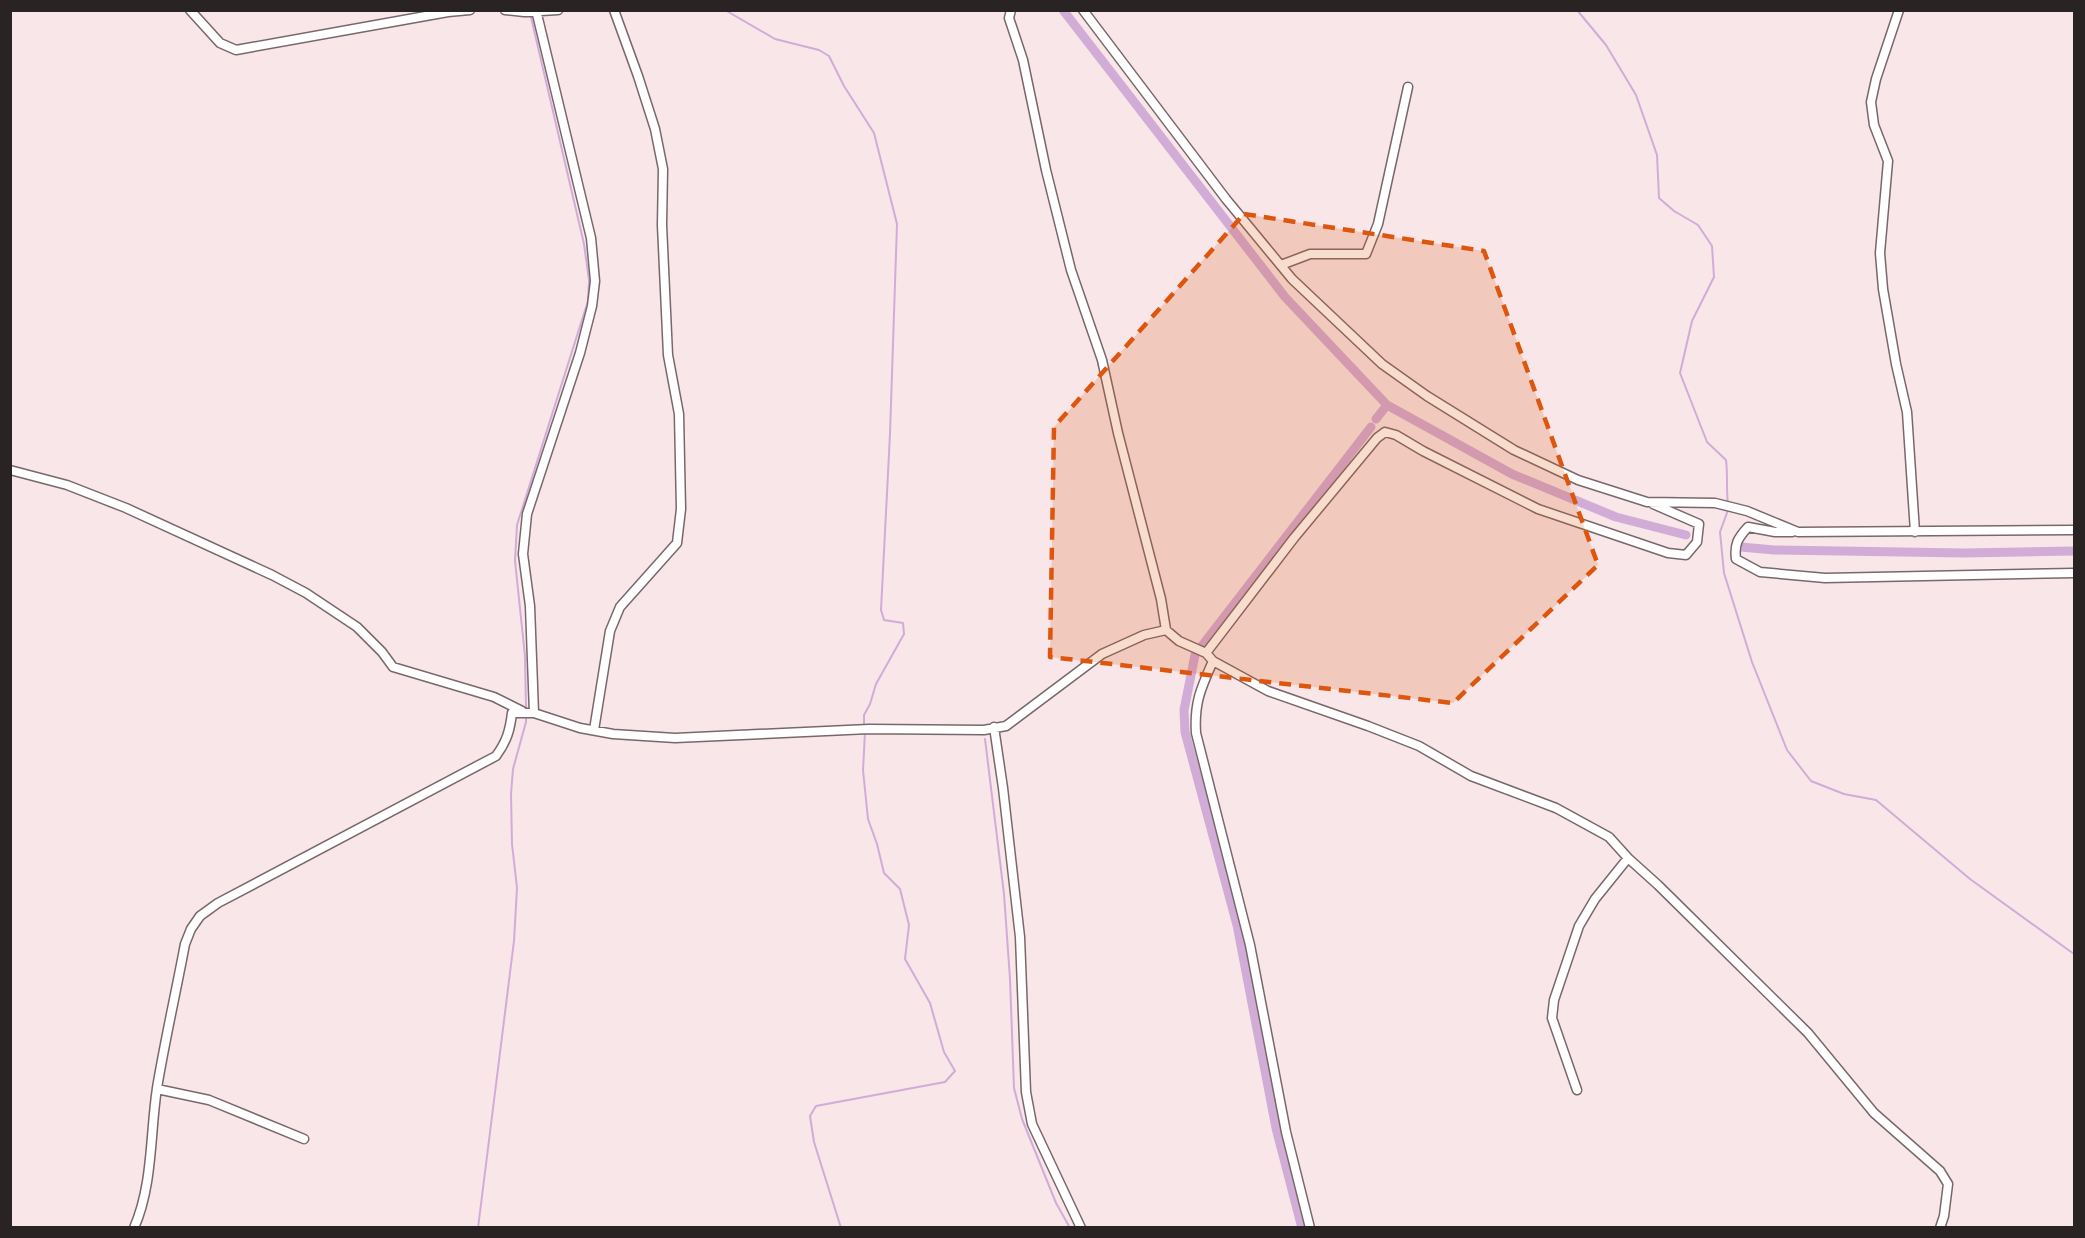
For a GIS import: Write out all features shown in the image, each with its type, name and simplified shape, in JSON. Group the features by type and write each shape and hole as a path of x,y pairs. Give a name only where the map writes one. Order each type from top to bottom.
{"street":[{"path":"190,10 220,43 236,50 470,10"},
{"path":"505,10 533,12 558,10"},
{"path":"594,730 610,631 621,607 677,543 681,509 679,414 668,355 662,225 663,169 655,129 639,76 614,10"},
{"path":"1011,10 1010,18 1023,60 1051,192 1071,270 1102,360 1118,434 1161,599 1166,630 1179,641 1206,653 1213,661 1268,692 1419,746 1471,777 1556,808 1609,837 1809,1033 1874,1113 1940,1171 1948,1185 1944,1216 1940,1227"},
{"path":"1083,10 1226,199 1292,279 1348,329 1382,364 1514,450 1578,480 1647,501 1700,524 1697,542 1686,555 1668,554 1538,509 1396,435 1385,432 1377,438 1294,538 1206,653"},
{"path":"1899,10 1876,79 1871,102 1874,125 1888,161 1880,253 1883,289 1907,412 1915,532"},
{"path":"533,12 591,238 595,281 592,306 580,353 527,514 523,554 530,606 534,712"},
{"path":"1281,265 1310,254 1366,254 1378,224 1408,87"},
{"path":"10,470 67,485 126,508 272,575 306,593 357,627 382,652 393,667 494,697 522,711"},
{"path":"1647,501 1715,503 1747,511 1798,532"},
{"path":"2074,530 1775,532 1748,527 1738,538 1735,549 1736,559 1760,572 1825,578 2074,573"},
{"path":"134,1227 139,1216 148,1174 157,1089 185,944 190,929 200,916 218,903 496,756 506,743 512,713 534,712 580,728 613,734 675,738 865,729 984,730 1006,726 1102,654 1144,635 1166,630"},
{"path":"1213,661 1194,711 1196,733 1250,945 1286,1132 1310,1227"},
{"path":"994,728 1020,937 1026,1092 1032,1124 1081,1227"},
{"path":"1576,1090 1552,1018 1554,1000 1579,926 1595,899 1628,858"},
{"path":"157,1089 209,1100 304,1139"}],"highlighted area":[{"path":"1244,214 1484,251 1598,565 1453,703 1050,657 1054,427"}],"waterway":[{"path":"725,10 775,39 819,50 829,56 844,86 874,133 897,224 881,610 884,620 903,623 904,634 876,684 864,715 864,727"},
{"path":"1063,10 1285,297 1387,405 1512,474 1616,517 1686,535"},
{"path":"1577,10 1606,45 1636,95 1657,155 1659,198 1674,211 1698,225 1712,246 1714,277 1692,321 1680,373 1707,442 1726,460 1728,504"},
{"path":"526,709 525,656 515,561 517,525 588,301 589,280 584,244 530,13"},
{"path":"1376,419 1387,405"},
{"path":"1201,647 1371,427"},
{"path":"1728,510 1720,532 1724,573 1752,662 1787,750 1811,781 1844,794 1876,800 1970,879 2074,954"},
{"path":"1741,547 1774,550 1964,553 2074,551"},
{"path":"1195,655 1184,710 1185,732 1237,925 1276,1128 1302,1228"},
{"path":"478,1228 514,941 517,888 512,844 511,794 513,769 526,715"},
{"path":"841,1228 814,1142 810,1116 816,1106 945,1082 955,1071 944,1052 930,1003 905,959 909,925 900,889 884,873 868,819 863,770 865,732"},
{"path":"985,739 1004,894 1014,1088 1022,1119 1056,1203 1070,1228"}]}
